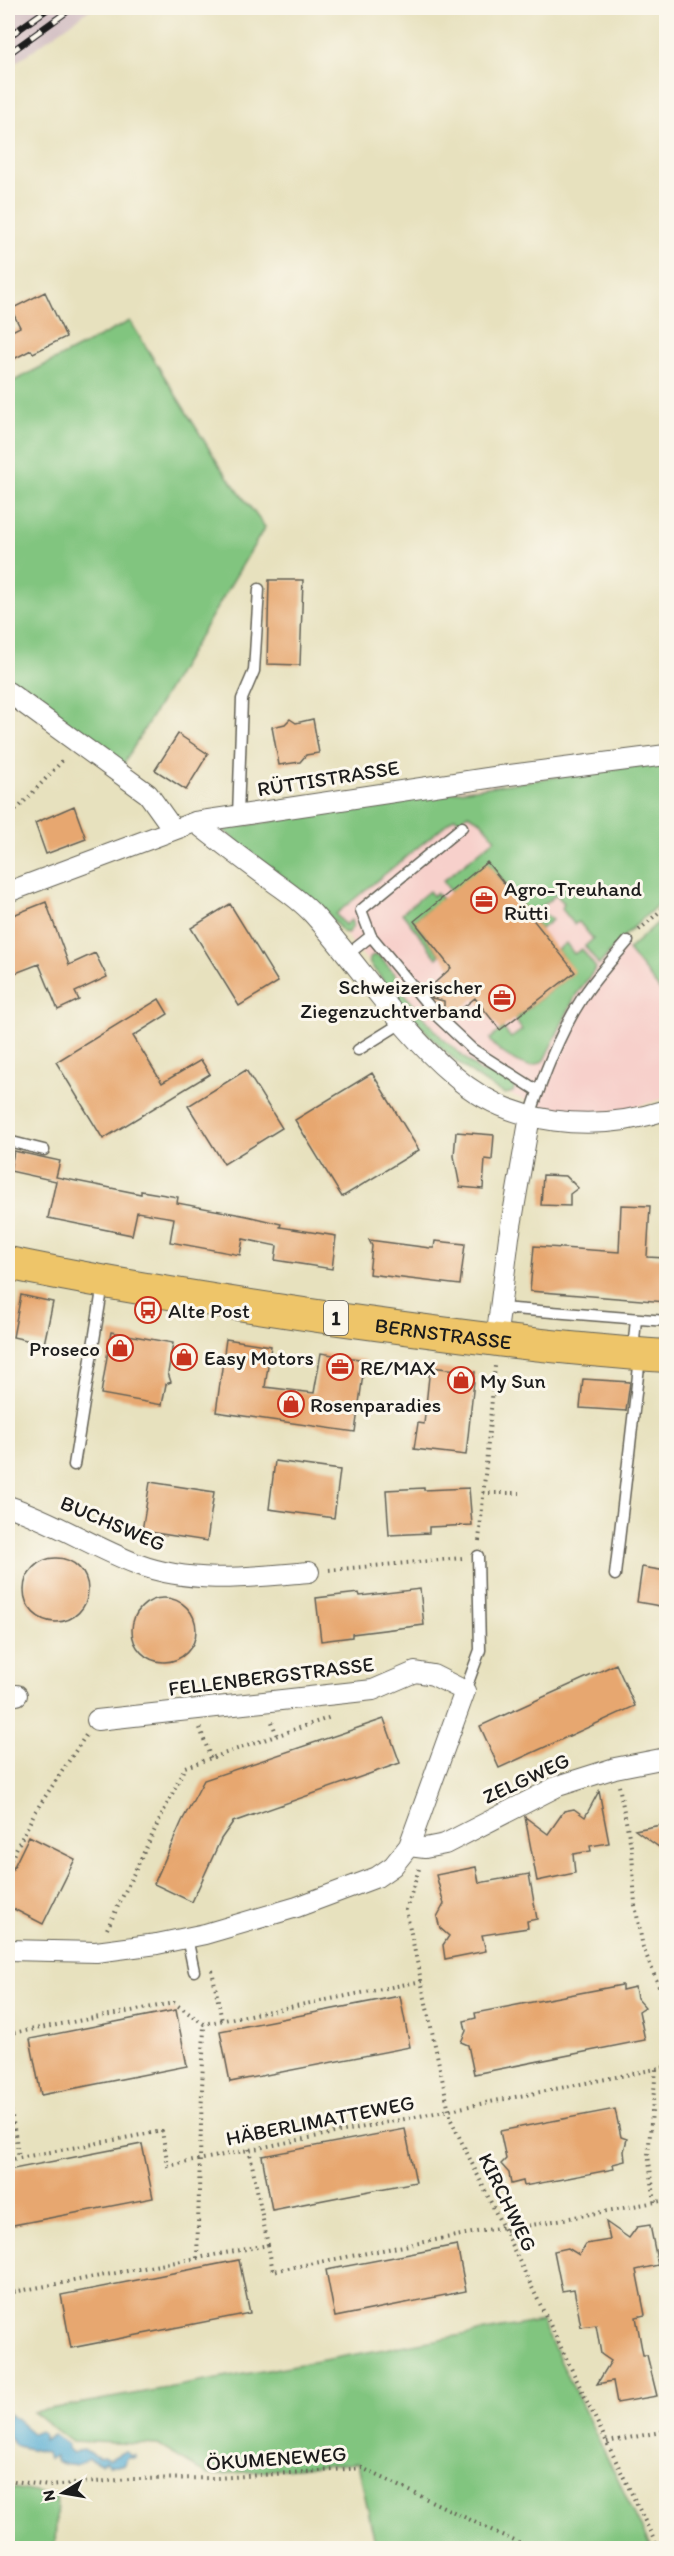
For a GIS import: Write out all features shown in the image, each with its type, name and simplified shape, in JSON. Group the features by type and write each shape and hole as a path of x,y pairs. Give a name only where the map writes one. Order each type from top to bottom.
{"main road":[{"name":"BERNSTRASSE","path":"8,1263 103,1283 496,1341 647,1355"}],"street":[{"path":"8,692 148,794 173,829"},
{"name":"RÜTTISTRASSE","path":"8,892 195,822 489,778 666,755"},
{"path":"195,822 305,905 428,1051 468,1087 490,1100 530,1116 562,1122 604,1124 643,1118 666,1110"},
{"path":"496,1341 509,1237 530,1116"},
{"name":"BUCHSWEG","path":"8,1506 52,1522 137,1564 173,1573 223,1578 309,1572"},
{"name":"FELLENBERGSTRASSE","path":"97,1720 373,1690 415,1672 433,1676 465,1691"},
{"path":"8,1950 96,1952 158,1944 297,1907 377,1877 417,1847 465,1691"},
{"name":"ZELGWEG","path":"417,1847 445,1844 558,1786 615,1768 666,1758"}],"lane":[{"path":"238,816 242,699 254,671 259,589"},
{"path":"462,827 361,910 371,936 447,1025 472,1048 538,1090"},
{"path":"347,955 371,936"},
{"path":"530,1116 538,1090 582,998 628,941"},
{"path":"358,1050 403,1022"},
{"path":"8,1141 44,1150"},
{"path":"74,1465 103,1283"},
{"path":"501,1308 666,1321"},
{"path":"615,1575 647,1355 636,1319"},
{"path":"465,1691 480,1650 478,1556"},
{"path":"187,1938 194,1971"}],"path":[{"path":"8,819 79,743"},
{"path":"628,941 666,906"},
{"path":"309,1572 478,1556 496,1341"},
{"path":"483,1493 520,1493"},
{"path":"96,1952 185,1767 345,1712 344,1694"},
{"path":"194,1710 211,1759"},
{"path":"8,1865 35,1812 97,1720"},
{"path":"622,1804 632,1851 635,1905 643,1947 666,2004"},
{"name":"KIRCHWEG","path":"417,1847 406,1910 451,2120 658,2548"},
{"path":"213,1976 222,2021"},
{"path":"8,2034 174,2003 204,2024 422,1982"},
{"path":"197,2258 204,2024"},
{"name":"HÄBERLIMATTEWEG","path":"8,2160 162,2131 168,2166 666,2067"},
{"path":"655,2202 648,2155 656,2069"},
{"path":"8,2093 19,2157"},
{"path":"249,2149 273,2271 666,2200"},
{"path":"8,2293 268,2245"},
{"path":"607,2442 666,2431"},
{"name":"ÖKUMENEWEG","path":"8,2480 49,2486 130,2478 217,2478 362,2468 530,2548"}],"shaded area":[{"path":"8,8 92,8 8,68"},
{"path":"498,783 666,998 666,1098 622,1111 586,1113 548,1109 496,1089 462,1066 436,1043 323,908 223,834 220,827"}],"green space":[{"path":"130,321 221,468 265,527 123,765 8,683 8,384"},
{"path":"666,761 666,897 621,939 599,965 585,946 593,939 579,922 574,924 562,909 564,903 556,895 539,909 552,920 541,929 488,863 451,892 443,881 495,839 481,821 468,814 459,821 455,817 336,914 345,925 351,920 353,926 348,933 343,932 323,908 223,829 411,798"},
{"path":"429,891 433,896 436,893 442,899 414,921 440,955 437,958 402,913"},
{"path":"666,915 666,998 628,950"},
{"path":"566,943 574,954 582,949 596,968 576,995 544,1060 529,1066 500,1051 490,1039 503,1028 511,1038 522,1030 515,1019 574,972 557,950"},
{"path":"373,955 379,956 396,975 396,984 441,1037 482,1073 496,1074 509,1079 515,1086 513,1092 505,1094 484,1082 431,1037 370,964 369,960"},
{"path":"541,2321 651,2548 376,2548 358,2463 208,2475 158,2445 72,2441 33,2412"},
{"path":"8,2487 57,2496 55,2548 8,2548"}],"water":[{"path":"8,2413 33,2434 40,2431 44,2433 44,2440 54,2434 68,2445 67,2448 73,2453 84,2450 99,2458 109,2460 125,2451 131,2456 135,2455 135,2458 126,2458 124,2465 109,2465 105,2462 101,2464 89,2459 81,2464 69,2465 56,2461 56,2456 49,2459 47,2453 14,2445 8,2436"}],"building":[{"path":"45,292 66,337 33,353 31,350 8,362 8,333 20,327 11,309"},
{"path":"269,580 303,580 300,665 267,664"},
{"path":"290,719 296,723 313,719 319,753 306,755 300,762 279,765 272,727 285,724"},
{"path":"178,734 208,754 186,790 155,770"},
{"path":"74,806 86,839 46,854 35,823"},
{"path":"487,862 575,972 500,1030 475,998 454,1015 449,1009 444,1009 444,1001 432,998 426,991 451,968 414,921"},
{"path":"46,902 69,965 95,953 107,977 75,992 79,1000 58,1010 39,964 8,976 8,917"},
{"path":"230,904 278,982 239,1006 191,928"},
{"path":"159,999 168,1014 133,1036 162,1083 201,1060 210,1074 103,1139 56,1062"},
{"path":"246,1070 282,1128 224,1164 188,1106"},
{"path":"372,1073 419,1150 342,1197 295,1120"},
{"path":"456,1132 494,1135 492,1160 485,1159 483,1189 460,1187 454,1156"},
{"path":"14,1151 60,1161 56,1177 141,1194 141,1191 178,1197 177,1203 247,1216 281,1224 280,1227 336,1236 332,1269 275,1260 277,1246 243,1239 240,1255 170,1242 174,1218 137,1212 132,1235 48,1218 56,1181 10,1171"},
{"path":"543,1175 566,1176 578,1188 570,1194 570,1206 541,1205"},
{"path":"621,1205 650,1206 647,1257 666,1258 666,1302 530,1291 534,1246 619,1252"},
{"path":"369,1240 430,1248 434,1248 435,1241 465,1244 460,1285 369,1274 372,1246"},
{"path":"21,1295 53,1302 44,1344 13,1337"},
{"path":"111,1332 173,1343 168,1373 171,1382 166,1384 162,1405 101,1394"},
{"path":"226,1339 271,1346 265,1387 314,1393 321,1353 365,1360 355,1432 216,1412"},
{"path":"430,1367 475,1372 466,1455 414,1449 418,1423 424,1424"},
{"path":"583,1379 630,1382 626,1411 580,1408"},
{"path":"275,1461 340,1470 334,1518 269,1509"},
{"path":"150,1482 214,1492 207,1541 142,1531"},
{"path":"424,1488 424,1490 469,1488 472,1525 429,1527 429,1533 389,1535 386,1490"},
{"path":"56,1558 74,1564 82,1572 88,1590 82,1608 74,1616 56,1622 38,1616 30,1608 24,1590 30,1572 38,1564"},
{"path":"642,1567 666,1571 666,1607 637,1602"},
{"path":"420,1589 424,1625 352,1634 352,1637 321,1641 316,1598 359,1593 360,1596"},
{"path":"164,1598 182,1604 190,1612 196,1630 190,1648 182,1656 164,1662 146,1656 138,1648 132,1630 138,1612 146,1604"},
{"path":"616,1664 635,1706 499,1768 480,1726"},
{"path":"384,1719 400,1763 233,1822 221,1839 192,1902 154,1884 182,1821 204,1780"},
{"path":"599,1791 609,1843 590,1846 591,1851 573,1854 575,1873 537,1881 525,1817 548,1834 564,1811 574,1809 585,1817"},
{"path":"666,1824 666,1852 635,1830"},
{"path":"29,1836 75,1859 43,1924 8,1906 8,1879"},
{"path":"476,1867 479,1883 529,1874 537,1919 527,1921 528,1928 482,1935 486,1951 445,1959 443,1945 449,1936 440,1928 437,1917 444,1904 436,1875"},
{"path":"622,1985 622,1990 635,1987 637,1998 645,2007 639,2011 645,2040 474,2074 468,2045 461,2042 466,2031 464,2021 476,2018 475,2013"},
{"path":"400,1996 410,2047 230,2082 220,2031"},
{"path":"176,2010 187,2066 41,2095 30,2039"},
{"path":"615,2109 621,2137 627,2139 624,2151 625,2161 613,2164 614,2169 524,2186 523,2181 511,2184 509,2173 501,2164 506,2159 500,2131"},
{"path":"405,2129 416,2182 272,2210 262,2156"},
{"path":"142,2144 153,2198 8,2226 8,2170"},
{"path":"606,2222 629,2238 637,2227 650,2225 658,2265 636,2270 645,2315 636,2317 643,2355 647,2355 657,2396 617,2403 613,2381 597,2384 611,2361 601,2354 596,2325 581,2327 574,2289 562,2291 554,2251 568,2248 579,2255 586,2244 610,2240"},
{"path":"457,2245 466,2291 335,2317 326,2270"},
{"path":"239,2260 250,2313 71,2348 61,2295"}],"railway":[{"path":"8,37 49,8"},
{"path":"8,54 72,8"}],"place":[{"name":"Agro-Treuhand Rütti","path":"484,900"},
{"name":"Schweizerischer Ziegenzuchtverband","path":"502,998"},
{"name":"Alte Post","path":"148,1310"},
{"name":"Proseco","path":"120,1348"},
{"name":"Easy Motors","path":"184,1357"},
{"name":"RE/MAX","path":"340,1367"},
{"name":"My Sun","path":"461,1380"},
{"name":"Rosenparadies","path":"291,1404"}]}
